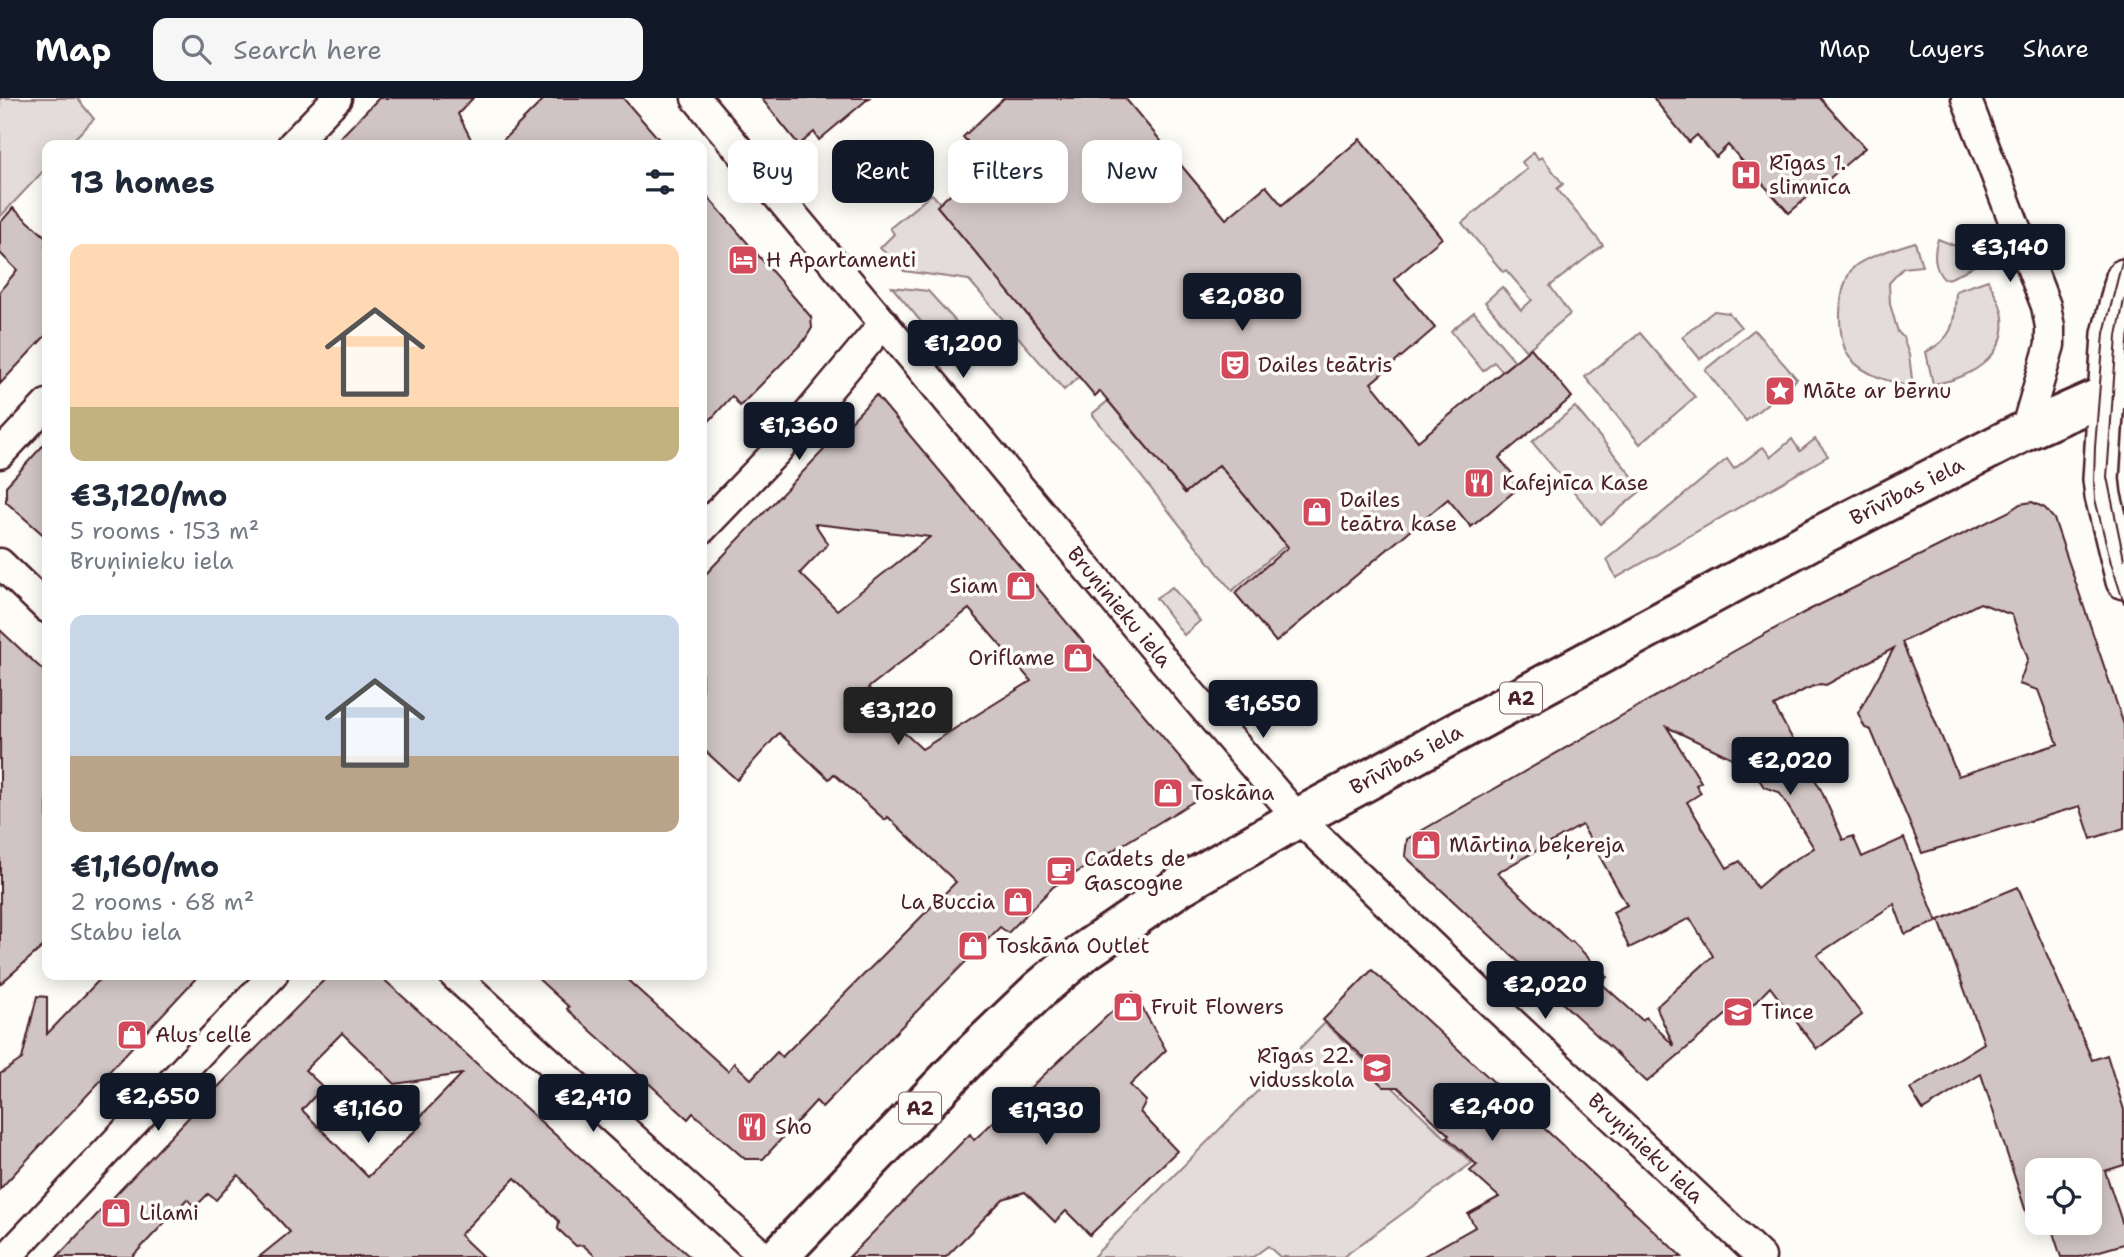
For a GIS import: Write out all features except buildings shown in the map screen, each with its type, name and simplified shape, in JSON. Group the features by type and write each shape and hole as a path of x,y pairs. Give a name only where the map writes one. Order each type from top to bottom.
{"highway":[{"name":"Brīvības iela","path":"778,1257 969,1057 1040,989 1085,951 1180,886 1298,818 1819,536 2025,431 2115,392"}],"street":[{"path":"297,140 337,98"},
{"name":"Bruņinieku iela","path":"696,98 1298,818 1761,1257"},
{"path":"1966,98 2046,306 2050,327 2050,345 2025,431"},
{"path":"2124,277 2110,334 2115,392 2101,480 2124,581"},
{"path":"707,524 777,451 884,323"},
{"path":"0,454 42,409"},
{"path":"0,563 42,603"},
{"path":"7,1257 268,980"},
{"path":"459,980 764,1257"}],"shaded area":[{"path":"0,98 77,98 94,119 73,140 42,140 42,172 0,217"},
{"path":"1534,152 1538,159 1542,157 1563,184 1557,189 1603,245 1550,286 1570,314 1526,351 1485,302 1502,287 1521,310 1532,300 1506,270 1503,272 1462,223 1527,169 1522,162"},
{"path":"934,196 940,203 937,206 1063,358 1084,372 1064,390 969,280 904,271 880,248 894,234 890,228 921,203 934,203"},
{"path":"1938,239 1958,247 1958,258 1975,258 1976,265 1944,279 1935,260"},
{"path":"1915,242 1922,266 1903,268 1889,283 1890,304 1898,332 1903,337 1909,355 1913,387 1871,374 1850,358 1842,338 1840,311 1845,285 1855,266 1875,255"},
{"path":"1988,280 2000,305 2003,321 2002,336 1996,349 1988,360 1976,369 1963,376 1933,384 1926,352 1943,340 1952,327 1956,291"},
{"path":"892,287 928,291 980,348 964,356 948,354"},
{"path":"1714,311 1729,313 1741,327 1700,359 1682,337"},
{"path":"1474,312 1515,361 1502,371 1494,362 1483,371 1451,331"},
{"path":"1754,330 1797,379 1746,421 1705,370"},
{"path":"1640,333 1695,397 1640,444 1585,377"},
{"path":"1108,401 1185,493 1219,465 1286,545 1232,591 1092,414"},
{"path":"1575,407 1643,489 1601,524 1532,442"},
{"path":"1792,439 1800,451 1815,439 1828,456 1616,578 1607,559 1727,459 1734,469 1763,447 1771,457"},
{"path":"1172,587 1200,621 1184,635 1156,598"},
{"name":"Rīgas 22. vidusskola","path":"1325,1023 1472,1163 1343,1257 1280,1257 1268,1246 1253,1257 1093,1257"}],"tram line":[{"path":"2124,254 2104,333 2094,481 2095,499 2124,603"},
{"path":"2124,300 2117,336 2107,477 2124,559"}],"place":[{"name":"Rīgas 1. slimnīca","path":"1746,175"},
{"name":"H Apartamenti","path":"743,260"},
{"name":"Dailes teātris","path":"1235,365"},
{"name":"Māte ar bērnu","path":"1780,391"},
{"name":"Kafejnīca Kase","path":"1479,483"},
{"name":"Dailes teātra kase","path":"1317,512"},
{"name":"Siam","path":"1021,586"},
{"name":"Oriflame","path":"1078,658"},
{"name":"Toskāna","path":"1168,793"},
{"name":"Mārtiņa beķereja","path":"1426,845"},
{"name":"Cadets de Gascogne","path":"1061,871"},
{"name":"La Buccia","path":"1018,902"},
{"name":"Toskāna Outlet","path":"973,946"},
{"name":"Fruit Flowers","path":"1128,1007"},
{"name":"Tince","path":"1738,1012"},
{"name":"Alus celle","path":"132,1035"},
{"name":"Rīgas 22. vidusskola","path":"1377,1068"},
{"name":"Sho","path":"752,1127"},
{"name":"Lilami","path":"116,1213"}]}
